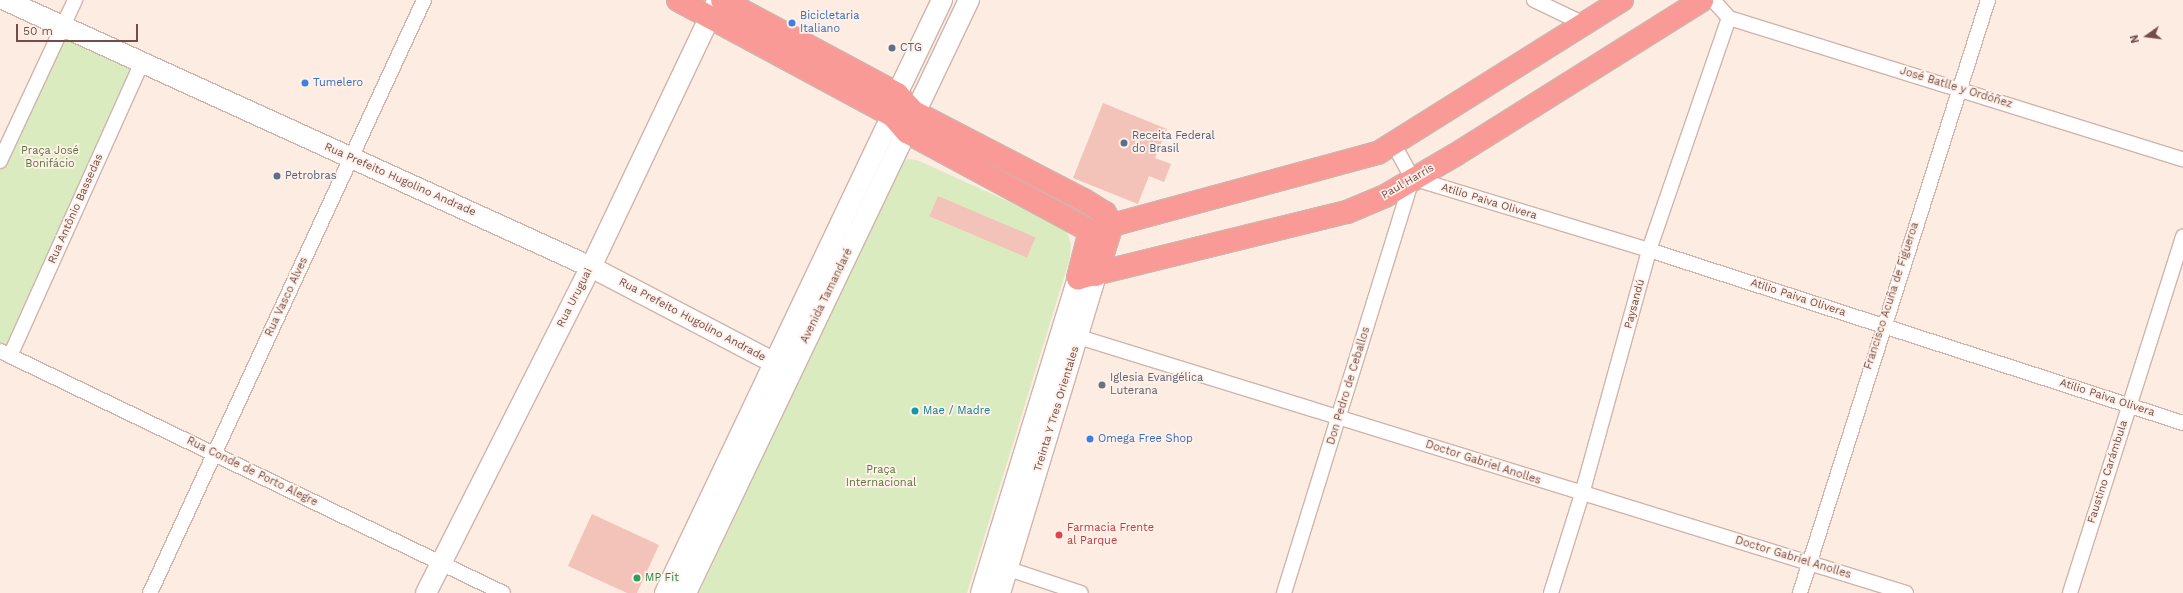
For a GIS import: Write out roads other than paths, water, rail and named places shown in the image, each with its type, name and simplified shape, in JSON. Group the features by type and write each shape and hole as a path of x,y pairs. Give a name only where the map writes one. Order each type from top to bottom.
{"highway":[{"path":"678,0 717,6 897,94 914,112 1084,200 1105,213 1112,225"},
{"path":"717,6 892,115 907,132 1090,231 1356,161 1394,145 1582,24 1622,0"},
{"name":"Paul Harris","path":"1087,277 1347,212 1385,196 1702,0"},
{"name":"Treinta Y Tres Orientales","path":"1087,277 1112,225"},
{"path":"1087,277 1090,231"}],"street":[{"name":"Rua Prefeito Hugolino Andrade","path":"5,0 591,267 782,367"},
{"path":"0,161 75,0"},
{"name":"Rua Vasco Alves","path":"150,593 424,0"},
{"name":"Avenida Tamandaré","path":"686,593 782,367 892,115 897,94 942,0"},
{"name":"Avenida Tamandaré","path":"665,593 782,367 907,132 914,112 969,0"},
{"path":"1534,0 1582,24"},
{"path":"1713,0 1729,18"},
{"name":"Francisco Acuña de Figueroa","path":"1800,593 1882,325 1988,0"},
{"name":"Rua Uruguai","path":"426,593 591,267 717,6"},
{"name":"José Batlle y Ordóñez","path":"1729,18 1960,88 2183,159"},
{"name":"Paysandú","path":"1551,593 1582,494 1650,250 1729,18"},
{"name":"Rua Antônio Bassedas","path":"5,353 142,62"},
{"path":"1394,145 1412,178"},
{"name":"Atilio Paiva Olivera","path":"1412,178 1650,250 2183,423"},
{"name":"Don Pedro de Ceballos","path":"1284,593 1340,416 1412,178"},
{"name":"Faustino Carámbula","path":"2070,593 2183,237"},
{"name":"Treinta Y Tres Orientales","path":"981,593 999,566 1087,277"},
{"name":"Doctor Gabriel Anolles","path":"1070,334 1340,416 1582,494 1809,562 1906,593"},
{"name":"Rua Conde de Porto Alegre","path":"5,353 503,593"},
{"path":"999,566 1082,593"},
{"name":"Treinta Y Tres Orientales","path":"999,566 1000,593"}],"place":[{"name":"Bicicletaria Italiano","path":"792,23"},
{"name":"CTG","path":"892,48"},
{"name":"Tumelero","path":"305,83"},
{"name":"Receita Federal do Brasil","path":"1124,143"},
{"name":"Petrobras","path":"277,176"},
{"name":"Iglesia Evangélica Luterana","path":"1102,385"},
{"name":"Mae / Madre","path":"915,411"},
{"name":"Omega Free Shop","path":"1090,439"},
{"name":"Farmacia Frente al Parque","path":"1059,535"},
{"name":"MP Fit","path":"637,578"}],"park label":[{"name":"Praça José Bonifácio","path":"50,158"},
{"name":"Praça Internacional","path":"881,477"}]}
